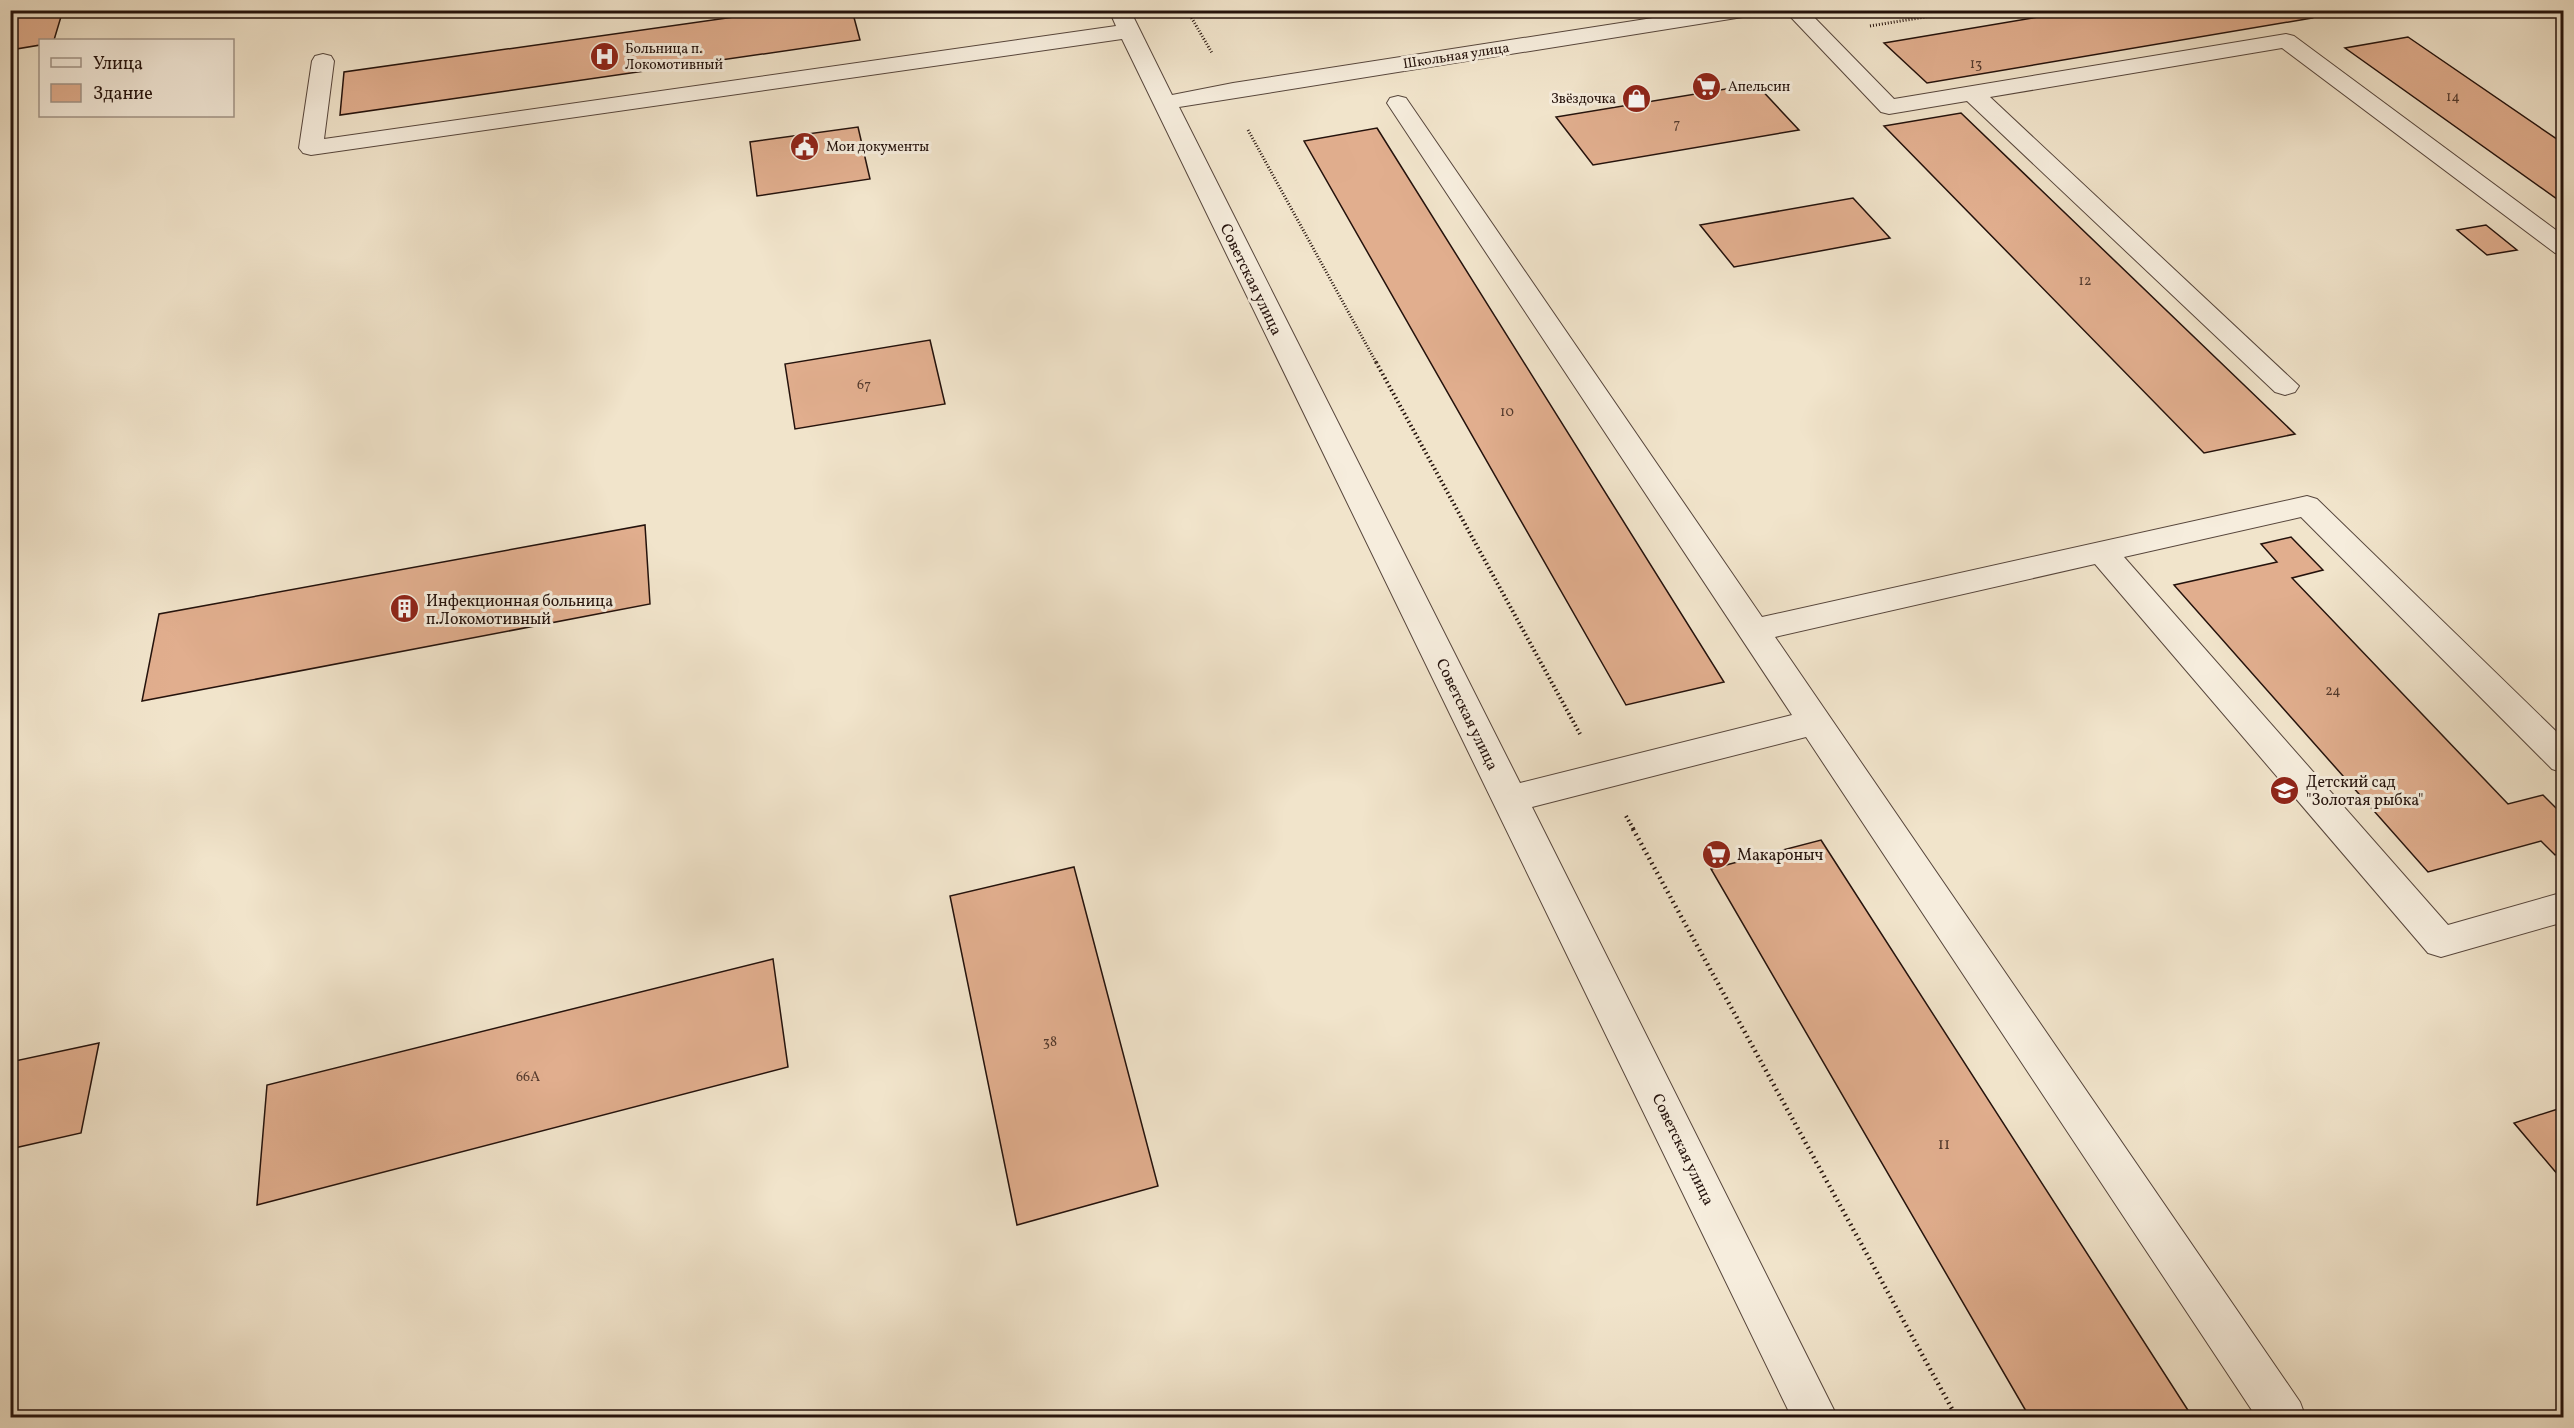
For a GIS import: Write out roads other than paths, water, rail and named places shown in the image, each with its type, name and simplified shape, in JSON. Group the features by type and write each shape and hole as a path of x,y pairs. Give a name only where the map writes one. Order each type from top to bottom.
{"street":[{"name":"Школьная улица","path":"1165,103 1233,90 1749,10"},
{"path":"1794,10 1889,107 2286,41 2564,248"},
{"path":"323,61 311,148 1124,21"},
{"name":"Советская улица","path":"1124,21 1816,1418"},
{"path":"1972,93 2285,386"},
{"path":"1398,103 2284,1418"},
{"path":"1754,630 2307,506 2564,760"},
{"path":"2102,552 2441,942 2564,907"},
{"path":"1511,799 1815,722"}],"place":[{"name":"Больница п. Локомотивный","path":"604,56"},
{"name":"Апельсин","path":"1707,86"},
{"name":"Звёздочка","path":"1637,98"},
{"name":"Мои документы","path":"805,146"},
{"name":"Инфекционная больница п.Локомотивный","path":"405,609"},
{"name":"Детский сад \"Золотая рыбка\"","path":"2285,790"},
{"name":"Макароныч","path":"1716,854"}]}
